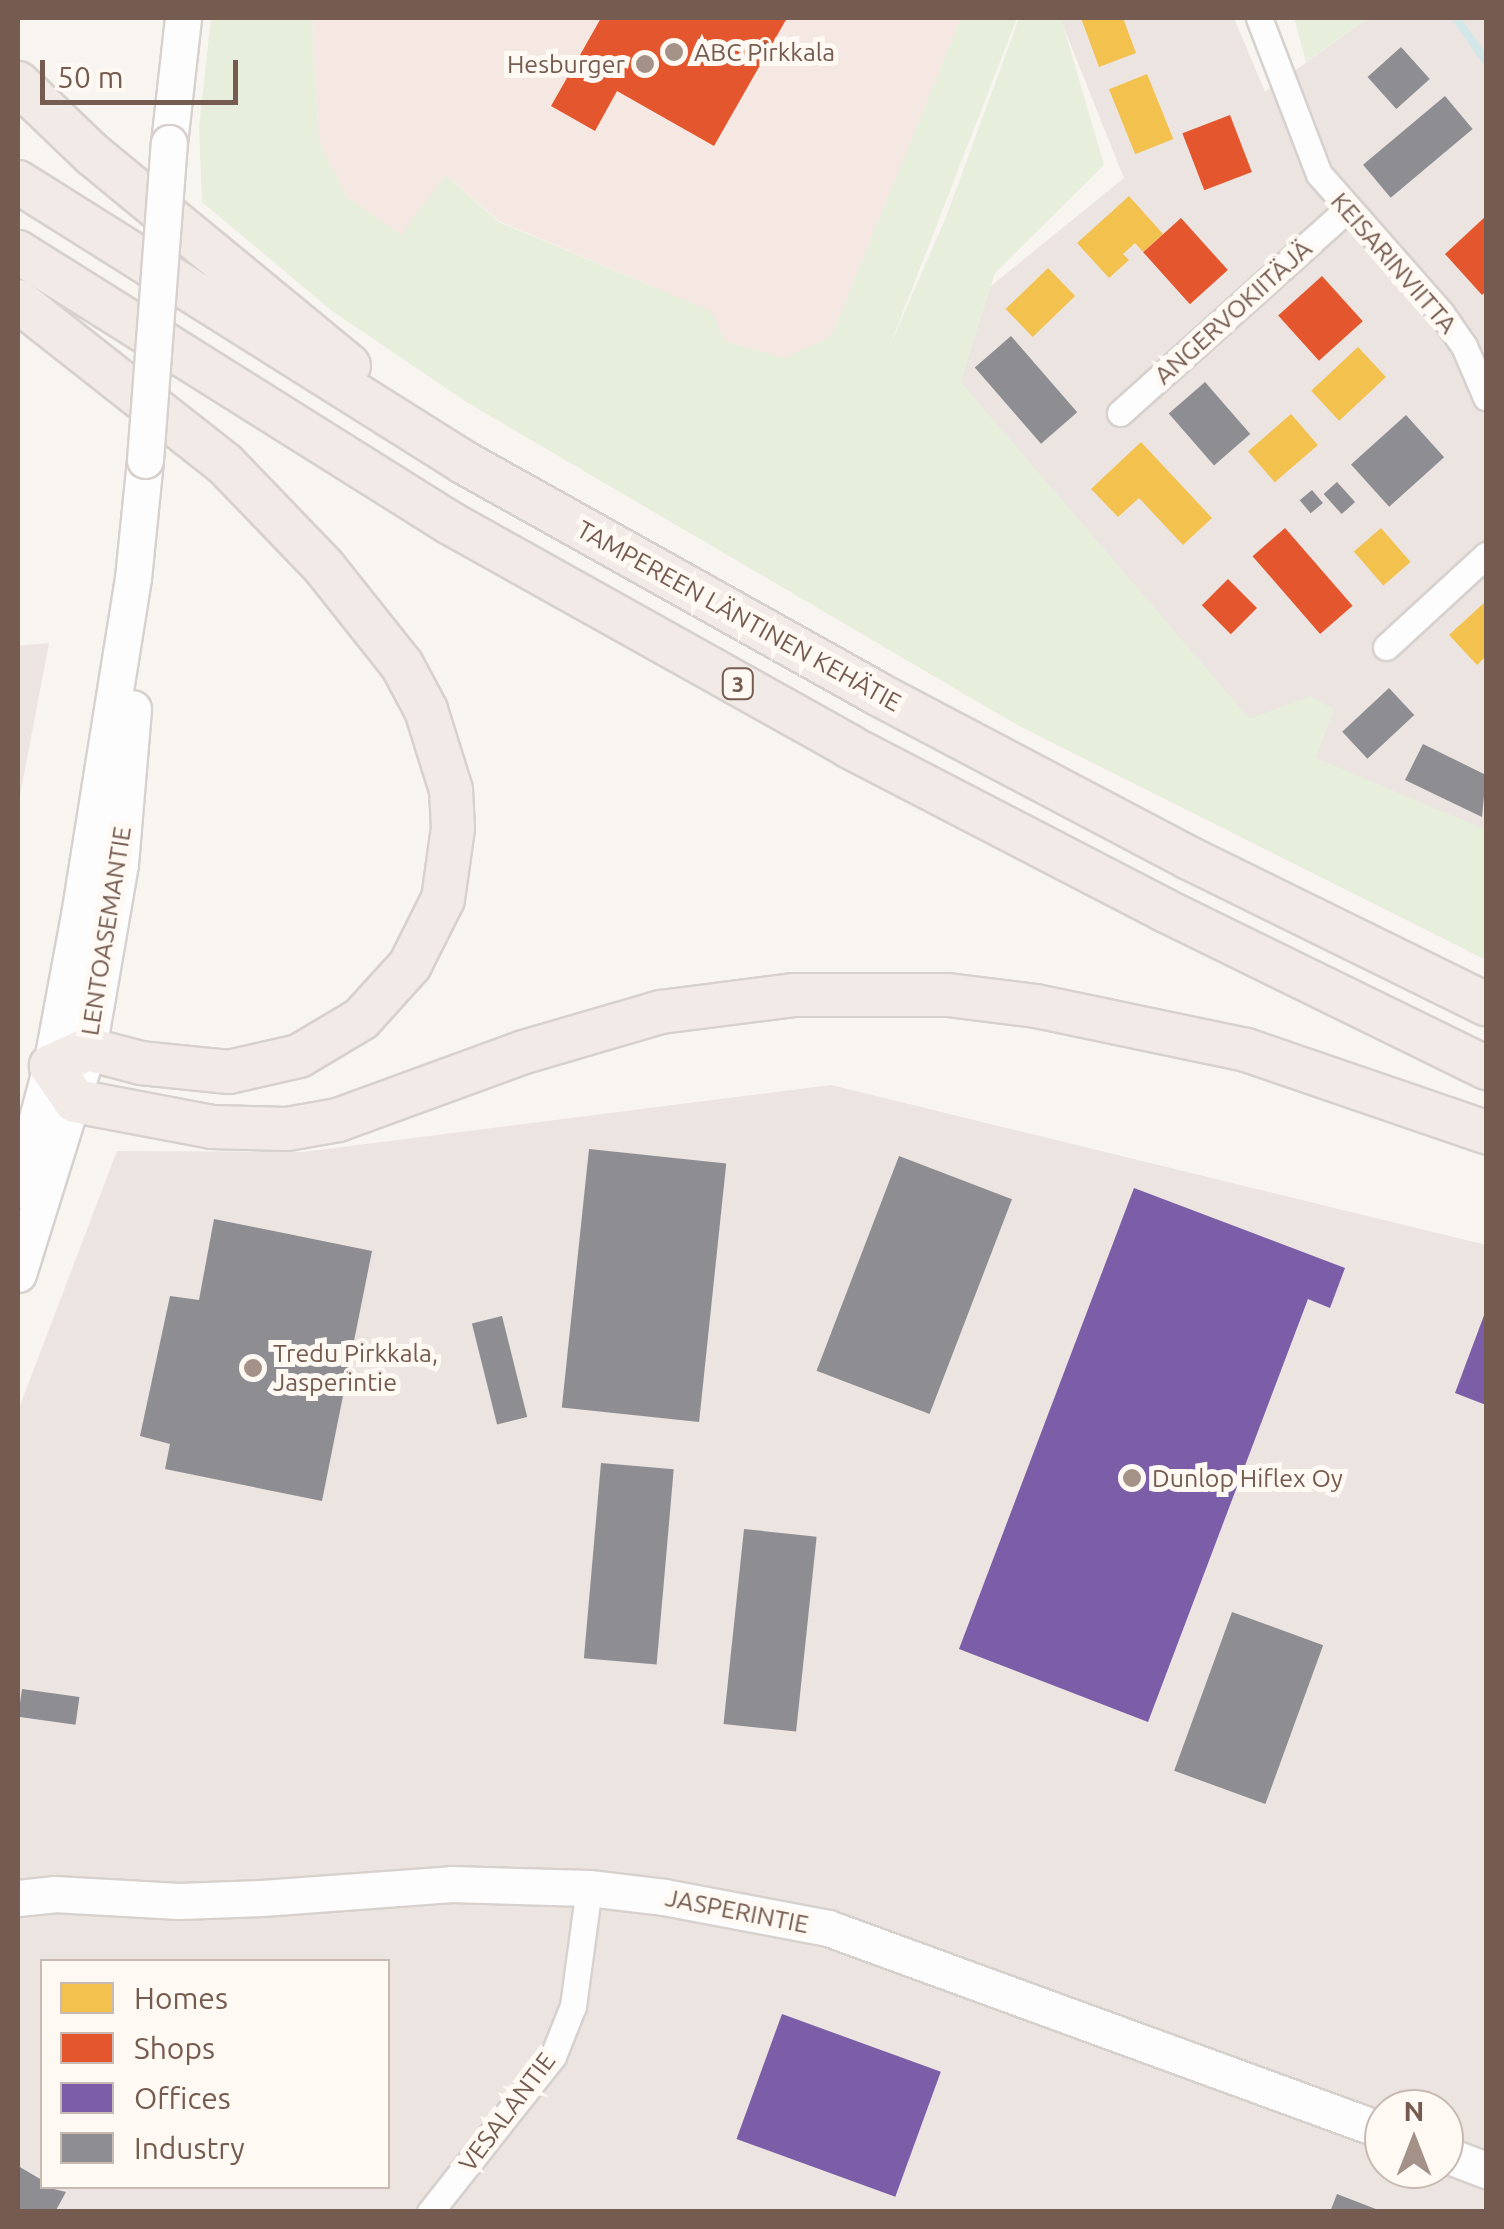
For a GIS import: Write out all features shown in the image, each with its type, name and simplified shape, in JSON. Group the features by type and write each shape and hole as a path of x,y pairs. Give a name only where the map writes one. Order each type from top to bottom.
{"highway":[{"path":"18,82 116,174 465,463"},
{"name":"TAMPEREEN LÄNTINEN KEHÄTIE","path":"18,182 465,463 878,694 1189,858 1486,1004"},
{"name":"3","path":"18,252 450,523 850,747 1164,910 1486,1068"},
{"path":"18,300 225,464 324,567 402,666 426,710 452,790 453,828 443,899 410,964 360,1019 299,1056 228,1072 69,1058 75,1100 212,1127 287,1129 338,1120 524,1052 661,1012 793,996 929,995 1036,1006 1246,1050 1486,1132"}],"main road":[{"name":"LENTOASEMANTIE","path":"18,1190 69,1058 120,864 133,707 132,578 146,460 168,143 183,18"},
{"path":"18,1274 75,1100"},
{"name":"JASPERINTIE","path":"18,1883 54,1894"},
{"name":"JASPERINTIE","path":"18,1898 54,1894 179,1900 452,1884 589,1888 664,1896 828,1928 1364,2124"}],"street":[{"name":"KEISARINVIITTA","path":"1259,18 1319,174 1346,210 1441,313 1464,346 1486,397"},
{"name":"ANGERVOKIITÄJÄ","path":"1120,413 1346,210"},
{"path":"1386,647 1486,556"},
{"name":"VESALANTIE","path":"430,2212 552,2056 573,2006 589,1888"}],"shaded area":[{"path":"312,18 961,18 831,337 784,358 725,341 710,311 499,221 446,175 402,236 347,197 319,142"},
{"path":"1060,18 1234,18 1265,92 1368,18 1486,18 1486,867 1249,737 911,351 1124,178"},
{"path":"49,643 18,806 18,646"},
{"path":"831,1085 1486,1245 1486,2211 18,2211 18,1411 117,1151 303,1152"}],"green space":[{"path":"211,18 312,18 319,142 347,197 401,235 446,175 499,222 711,311 725,341 784,358 831,337 961,18 1017,18 889,348 946,217 1019,18 1061,18 1104,165 995,273 961,382 1250,719 1310,696 1334,709 1316,758 1486,830 1486,960 1019,726 468,403 332,311 202,202 199,127"},
{"path":"1294,18 1368,18 1306,62"}],"building: Homes":[{"path":"1081,18 1123,18 1136,53 1099,67"},
{"path":"1147,74 1173,139 1135,154 1109,89"},
{"path":"1129,196 1163,234 1143,252 1135,243 1123,254 1129,260 1109,278 1077,243"},
{"path":"1048,268 1075,296 1033,337 1006,309"},
{"path":"1358,347 1386,377 1339,421 1311,391"},
{"path":"1291,414 1318,445 1275,482 1248,451"},
{"path":"1141,442 1212,518 1183,545 1139,498 1118,517 1091,489"},
{"path":"1381,528 1411,562 1383,586 1354,552"},
{"path":"1486,601 1486,656 1477,665 1449,635"}],"building: Shops":[{"name":"ABC Pirkkala","path":"601,18 787,18 714,146 617,91 595,131 551,106"},
{"path":"1230,115 1252,172 1204,190 1182,133"},
{"path":"1486,216 1486,291 1482,295 1445,254"},
{"path":"1181,218 1228,270 1190,304 1143,252"},
{"path":"1322,276 1363,321 1319,361 1278,315"},
{"path":"1285,528 1353,606 1320,634 1253,556"},
{"path":"1228,579 1257,608 1231,634 1202,605"}],"building: Offices":[{"name":"Dunlop Hiflex Oy","path":"1134,1188 1345,1268 1330,1308 1308,1299 1148,1722 959,1649"},
{"path":"1486,1310 1486,1405 1455,1393"},
{"path":"782,2014 941,2072 895,2197 737,2139"}],"building: Industry":[{"path":"1401,47 1430,79 1396,109 1368,77"},
{"path":"1445,96 1473,129 1391,198 1363,165"},
{"path":"1011,336 1077,412 1041,444 975,367"},
{"path":"1205,382 1250,434 1214,466 1169,413"},
{"path":"1406,415 1444,457 1389,507 1351,465"},
{"path":"1337,482 1355,502 1342,514 1324,494"},
{"path":"1312,490 1323,503 1311,513 1300,500"},
{"path":"1389,688 1414,715 1367,759 1342,732"},
{"path":"1423,744 1486,775 1482,817 1405,780"},
{"path":"589,1149 726,1163 699,1422 562,1408"},
{"path":"899,1156 1012,1199 930,1414 817,1371"},
{"path":"214,1219 372,1251 322,1501 165,1469 170,1444 140,1436 170,1296 199,1300"},
{"path":"502,1316 527,1417 497,1424 472,1323"},
{"path":"601,1463 674,1469 657,1665 584,1658"},
{"path":"744,1529 817,1537 796,1732 724,1724"},
{"path":"1232,1612 1323,1645 1265,1804 1174,1771"},
{"path":"22,1689 79,1697 76,1725 18,1717"},
{"path":"18,2166 40,2179 40,2189 66,2192 55,2212 18,2212"},
{"path":"1337,2194 1381,2211 1381,2212 1330,2212"}],"waterway":[{"path":"1456,18 1486,61"}],"place":[{"name":"ABC Pirkkala","path":"674,52"},
{"name":"Hesburger","path":"645,64"},
{"name":"Tredu Pirkkala, Jasperintie","path":"253,1368"},
{"name":"Dunlop Hiflex Oy","path":"1132,1478"}]}
